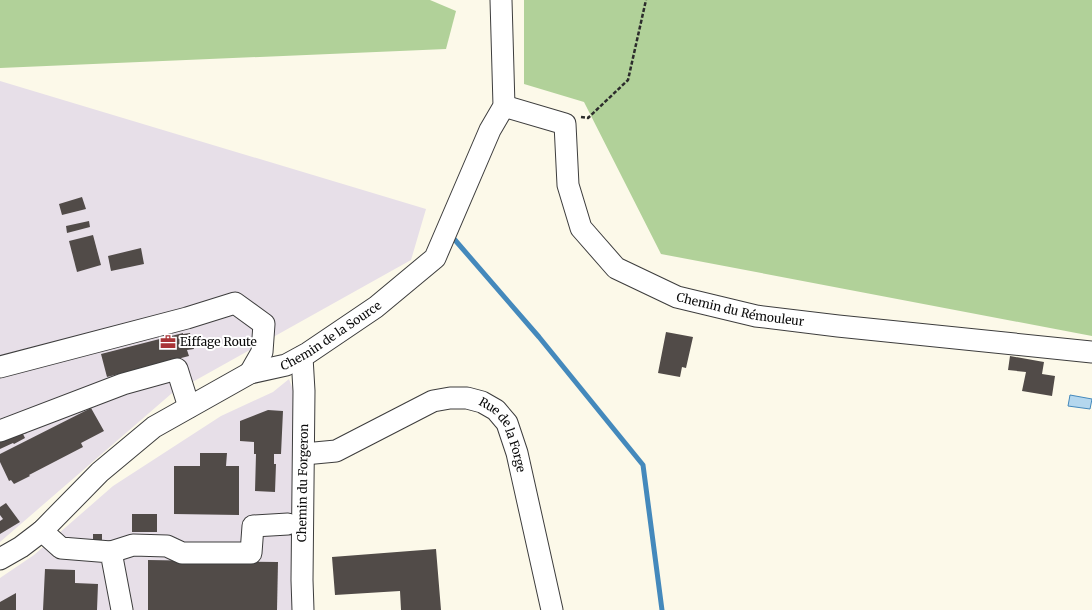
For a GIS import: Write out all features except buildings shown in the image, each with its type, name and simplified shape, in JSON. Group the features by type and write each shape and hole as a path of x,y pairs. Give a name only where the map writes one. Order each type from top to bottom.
{"street":[{"path":"501,0 504,106"},
{"name":"Chemin du Rémouleur","path":"504,106 565,124 568,185 581,228 616,268 677,297 756,316 838,326 1092,352"},
{"name":"Chemin de la Source","path":"0,558 21,547 42,531 100,472 154,427 250,373 286,365 302,357 376,306 435,258 490,130 504,106"},
{"path":"0,367 187,318 235,303 264,324 262,352 250,373"},
{"name":"Chemin du Forgeron","path":"302,357 304,391 302,580 304,610"},
{"path":"0,431 123,384 177,369 189,407"},
{"name":"Rue de la Forge","path":"304,454 336,451 433,401 450,398 467,398 482,402 496,410 506,423 517,453 552,610"},
{"path":"42,531 61,548 111,552 133,545 167,546 182,553 251,553 252,526 288,524"},
{"path":"111,552 122,610"}],"path":[{"path":"580,117 588,118 628,80 646,0"}],"shaded area":[{"path":"0,81 426,209 411,260 171,394 0,542"},
{"path":"289,379 296,398 298,610 0,610 0,578 34,555 113,486 221,416 273,392"}],"green space":[{"path":"0,0 430,0 456,11 446,49 0,68"},
{"path":"524,0 1092,0 1092,336 661,254 584,102 524,84"}],"water":[{"path":"1070,395 1092,399 1090,409 1068,406"}],"waterway":[{"path":"455,240 539,337 643,465 662,610"}],"place":[{"name":"Eiffage Route","path":"168,342"}]}
